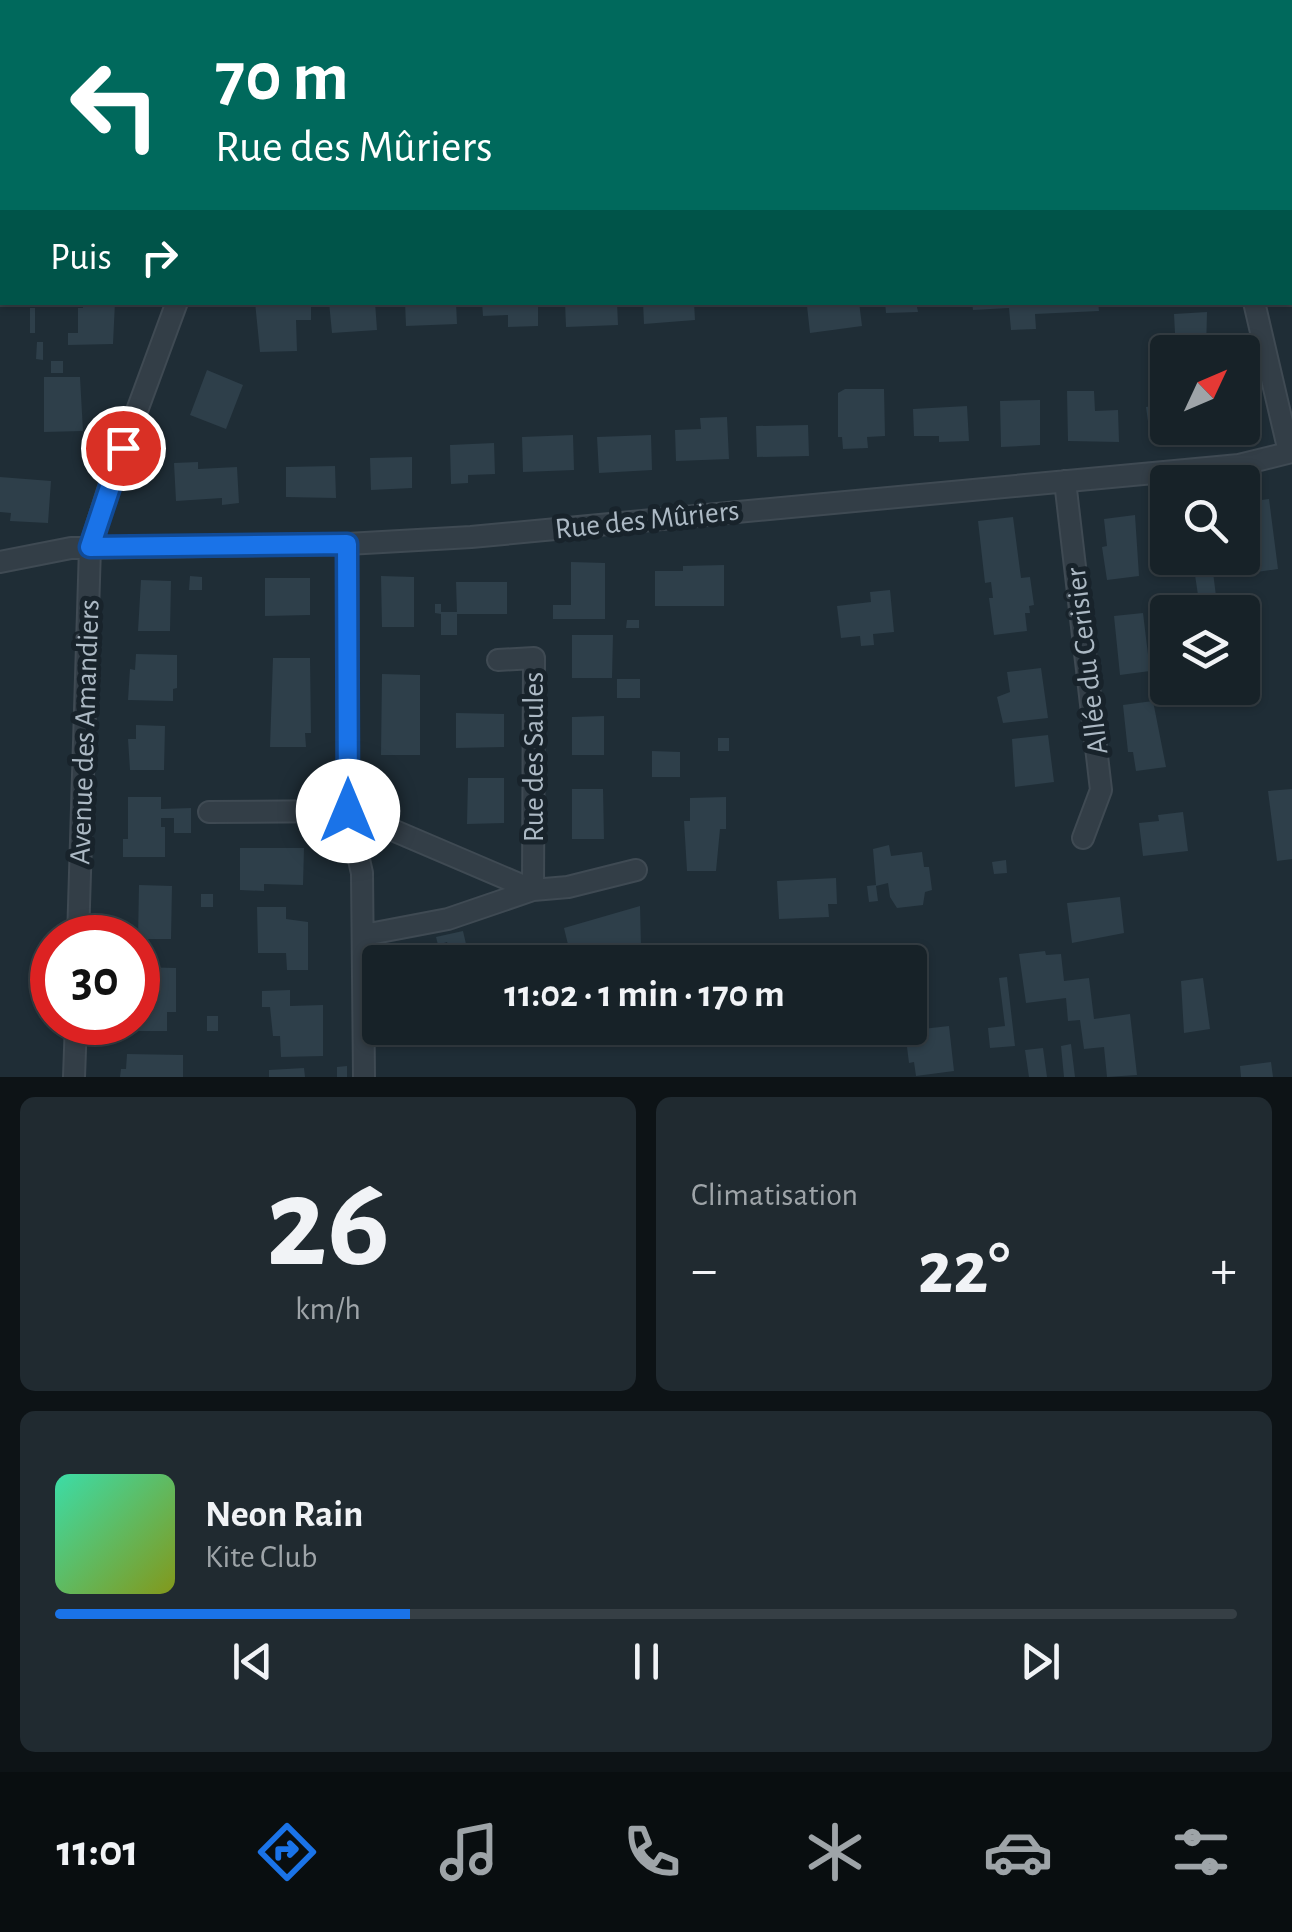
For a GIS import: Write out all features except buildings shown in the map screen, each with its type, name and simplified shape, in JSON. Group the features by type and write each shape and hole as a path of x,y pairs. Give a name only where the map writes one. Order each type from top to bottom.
{"street":[{"name":"Avenue des Amandiers","path":"79,915 90,547 177,305"},
{"path":"1255,305 1291,452"},
{"name":"Rue des Mûriers","path":"0,562 90,547 347,544 471,537 1240,465 1291,452"},
{"name":"Allée du Cerisier","path":"1065,481 1101,790 1084,838"},
{"path":"347,544 348,811 362,873 364,1077"},
{"name":"Rue des Saules","path":"348,811 533,890 534,658 498,660"},
{"path":"209,812 348,811"},
{"path":"364,936 448,919 533,890 568,887 636,870"},
{"path":"74,1077 75,1045"}],"route":[{"path":"123,448 90,547 347,544 348,811"}]}
